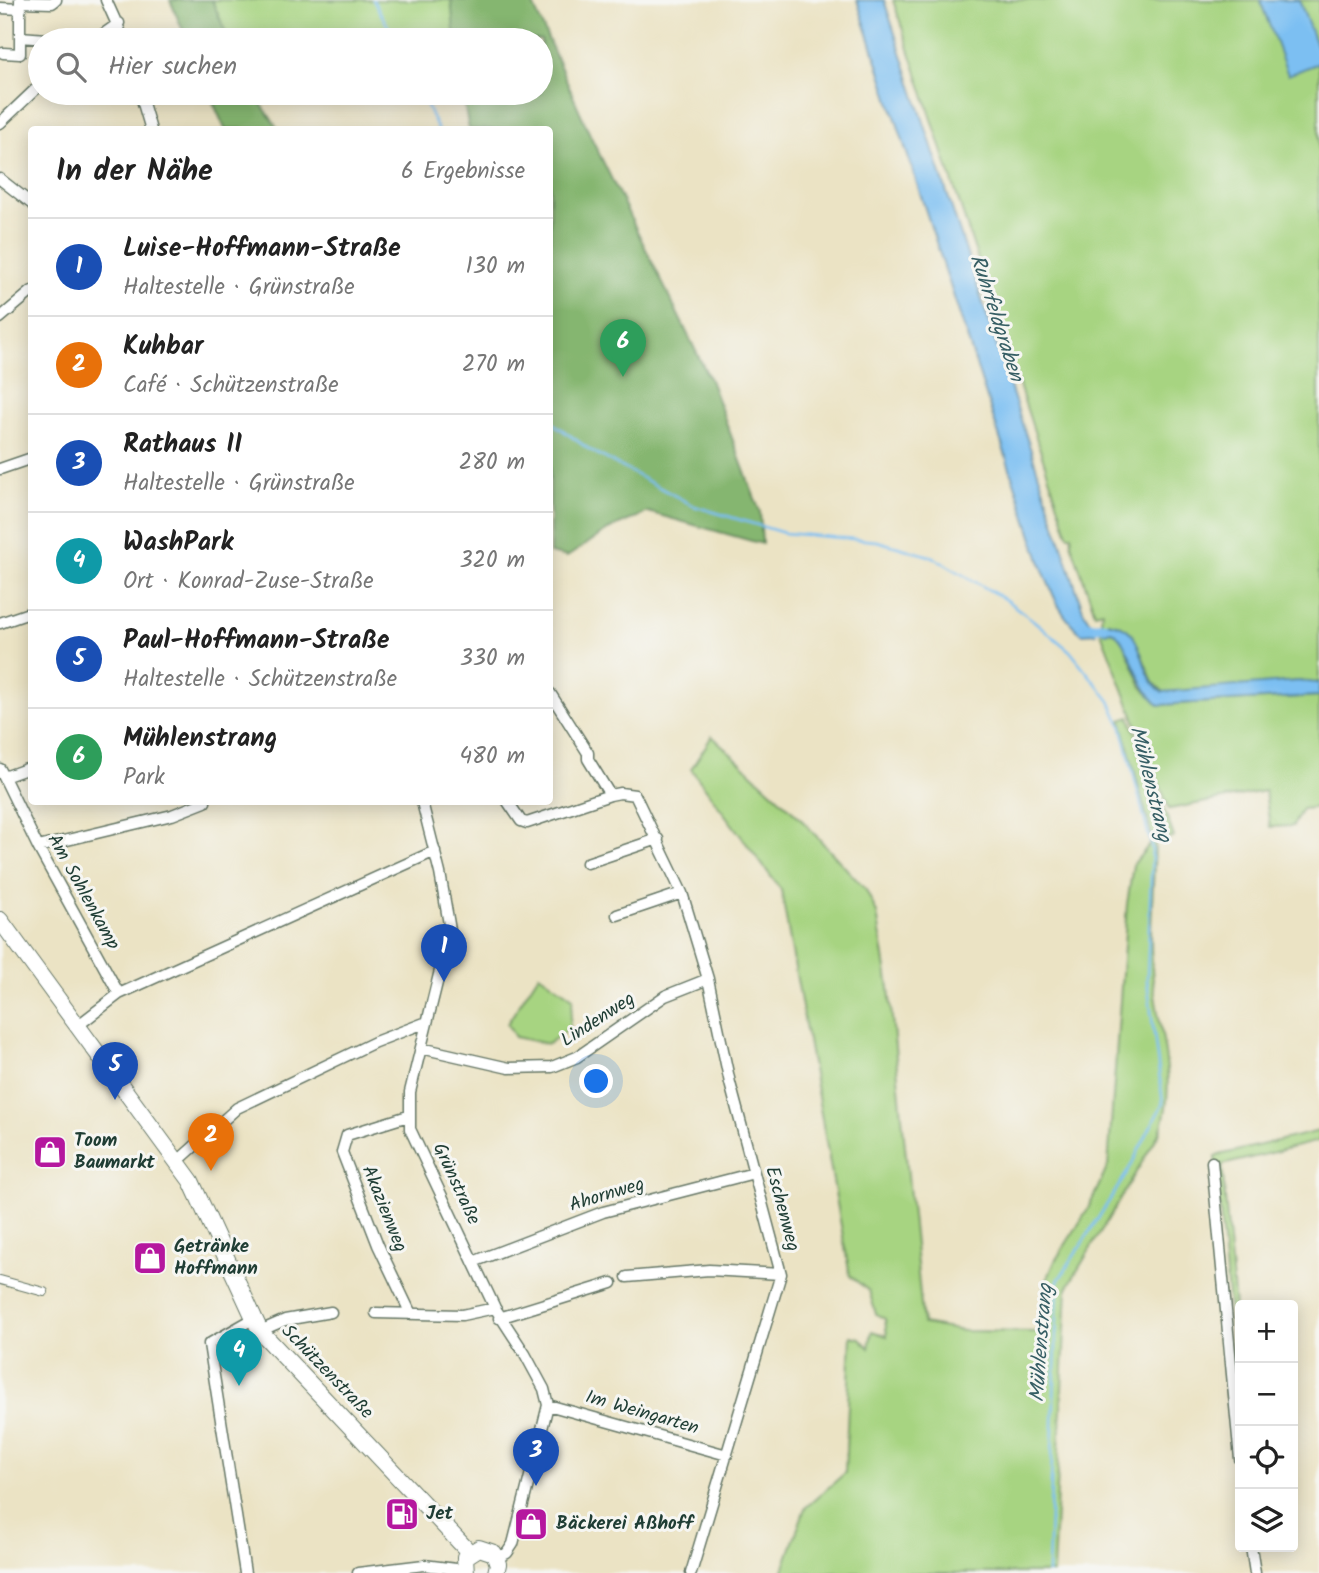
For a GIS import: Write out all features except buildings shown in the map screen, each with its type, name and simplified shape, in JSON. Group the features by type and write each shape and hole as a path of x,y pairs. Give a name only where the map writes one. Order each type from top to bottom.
{"main road":[{"name":"Schützenstraße","path":"0,920 76,1027 178,1161 209,1217 256,1325 469,1552"},
{"path":"465,1572 464,1564 469,1552 485,1548 496,1566"}],"street":[{"path":"0,8 52,3 56,0"},
{"path":"106,0 120,28"},
{"path":"3,53 20,54 21,4"},
{"path":"112,28 119,23"},
{"path":"20,37 28,38"},
{"path":"0,123 28,96"},
{"path":"143,105 149,126"},
{"path":"0,179 28,201"},
{"path":"0,318 28,294"},
{"path":"0,469 28,459"},
{"path":"0,622 28,613"},
{"path":"510,805 521,821 527,823 610,795 588,759 588,753 553,698"},
{"path":"2,773 28,768"},
{"name":"Am Sohlenkamp","path":"2,773 38,848 120,994"},
{"name":"Eschenweg","path":"610,795 635,795 682,893 708,979 730,1083 781,1274 691,1573"},
{"path":"38,848 172,815 197,805"},
{"name":"Grünstraße","path":"423,805 435,850 450,930 410,1092 410,1129 497,1313 525,1354 544,1389 548,1405"},
{"path":"587,863 658,839"},
{"path":"76,1027 120,994 435,850"},
{"path":"617,915 682,893"},
{"name":"Lindenweg","path":"421,1048 509,1068 552,1067 577,1058 665,996 708,979"},
{"path":"178,1161 236,1108 375,1042 427,1022"},
{"name":"Akazienweg","path":"408,1116 347,1135 342,1152 378,1245 411,1314"},
{"path":"1212,1162 1237,1426"},
{"name":"Ahornweg","path":"473,1262 603,1213 754,1172"},
{"path":"627,1277 709,1270 781,1274"},
{"path":"0,1280 44,1292"},
{"path":"376,1314 497,1313 612,1283"},
{"path":"245,1573 209,1344 225,1333 331,1312"},
{"path":"496,1566 513,1544 548,1405"},
{"name":"Im Weingarten","path":"548,1405 727,1455"},
{"path":"1252,1552 1255,1573"},
{"path":"358,1573 407,1565 465,1572"}],"green space":[{"path":"170,0 212,0 224,28 182,28"},
{"path":"174,0 514,0 526,28 184,28"},
{"path":"451,0 531,0 543,28 454,28"},
{"path":"893,0 1260,0 1288,74 1319,63 1319,683 1298,681 1166,694 1153,682 1139,648 1110,622 1101,622 1102,611 1095,613 1071,543 1072,535 1068,535"},
{"path":"1299,0 1319,0 1319,53"},
{"path":"553,50 591,137 710,380 760,512 762,544 648,512 608,530 567,557 553,554 553,126 468,126 464,105 553,105"},
{"path":"214,105 262,105 276,126 224,126"},
{"path":"1111,631 1121,637 1142,687 1159,705 1319,696 1319,807 1302,809 1293,826 1270,827 1265,791 1169,809 1101,632"},
{"path":"1130,717 1174,837 1155,840 1151,927 1153,979 1166,1056 1168,1093 1160,1132 1067,1288 1053,1573 782,1573 805,1508 845,1473 851,1336 860,1338 869,1348 872,1331 887,1336 885,1319 876,1314 869,1291 850,1276 781,890 691,769 712,736 798,816 866,890 877,913 889,988 923,1324 963,1331 1039,1332 1044,1287 1055,1261 1087,1211 1108,1166 1127,904 1133,865 1153,840 1121,720"},
{"path":"539,974 573,998 569,1029 548,1044 515,1037 507,1024"},
{"path":"1319,1131 1319,1141 1222,1165 1235,1307 1235,1370 1215,1156"}],"water":[{"path":"857,0 884,0 1083,610 1096,633 1082,634 1068,620 1058,605 1043,570"},
{"path":"1260,0 1299,0 1319,53 1319,63 1288,75"},
{"path":"1101,622 1117,624 1135,638 1147,671 1162,692 1298,681 1319,683 1319,696 1159,705 1145,687 1123,643 1111,631 1105,633"}],"waterway":[{"name":"Mühlenstrang","path":"373,0 389,28"},
{"name":"Mühlenstrang","path":"427,105 436,126"},
{"name":"Mühlenstrang","path":"553,423 590,450 694,506 784,533 877,541 933,557 1006,600 1070,651 1110,701 1122,728 1152,849 1147,980 1163,1103 1127,1173 1058,1281 1048,1573"},
{"name":"Ruhrfeldgraben","path":"1081,622 1089,627 1104,626"}],"place":[{"name":"Mühlenstrang","path":"623,377"},
{"name":"Luise-Hoffmann-Straße","path":"444,982"},
{"name":"Paul-Hoffmann-Straße","path":"115,1100"},
{"name":"Toom Baumarkt","path":"50,1152"},
{"name":"Kuhbar","path":"211,1171"},
{"name":"Getränke Hoffmann","path":"150,1258"},
{"name":"WashPark","path":"239,1386"},
{"name":"Rathaus II","path":"536,1486"},
{"name":"Jet","path":"402,1514"},
{"name":"Bäckerei Aßhoff","path":"531,1524"}]}
